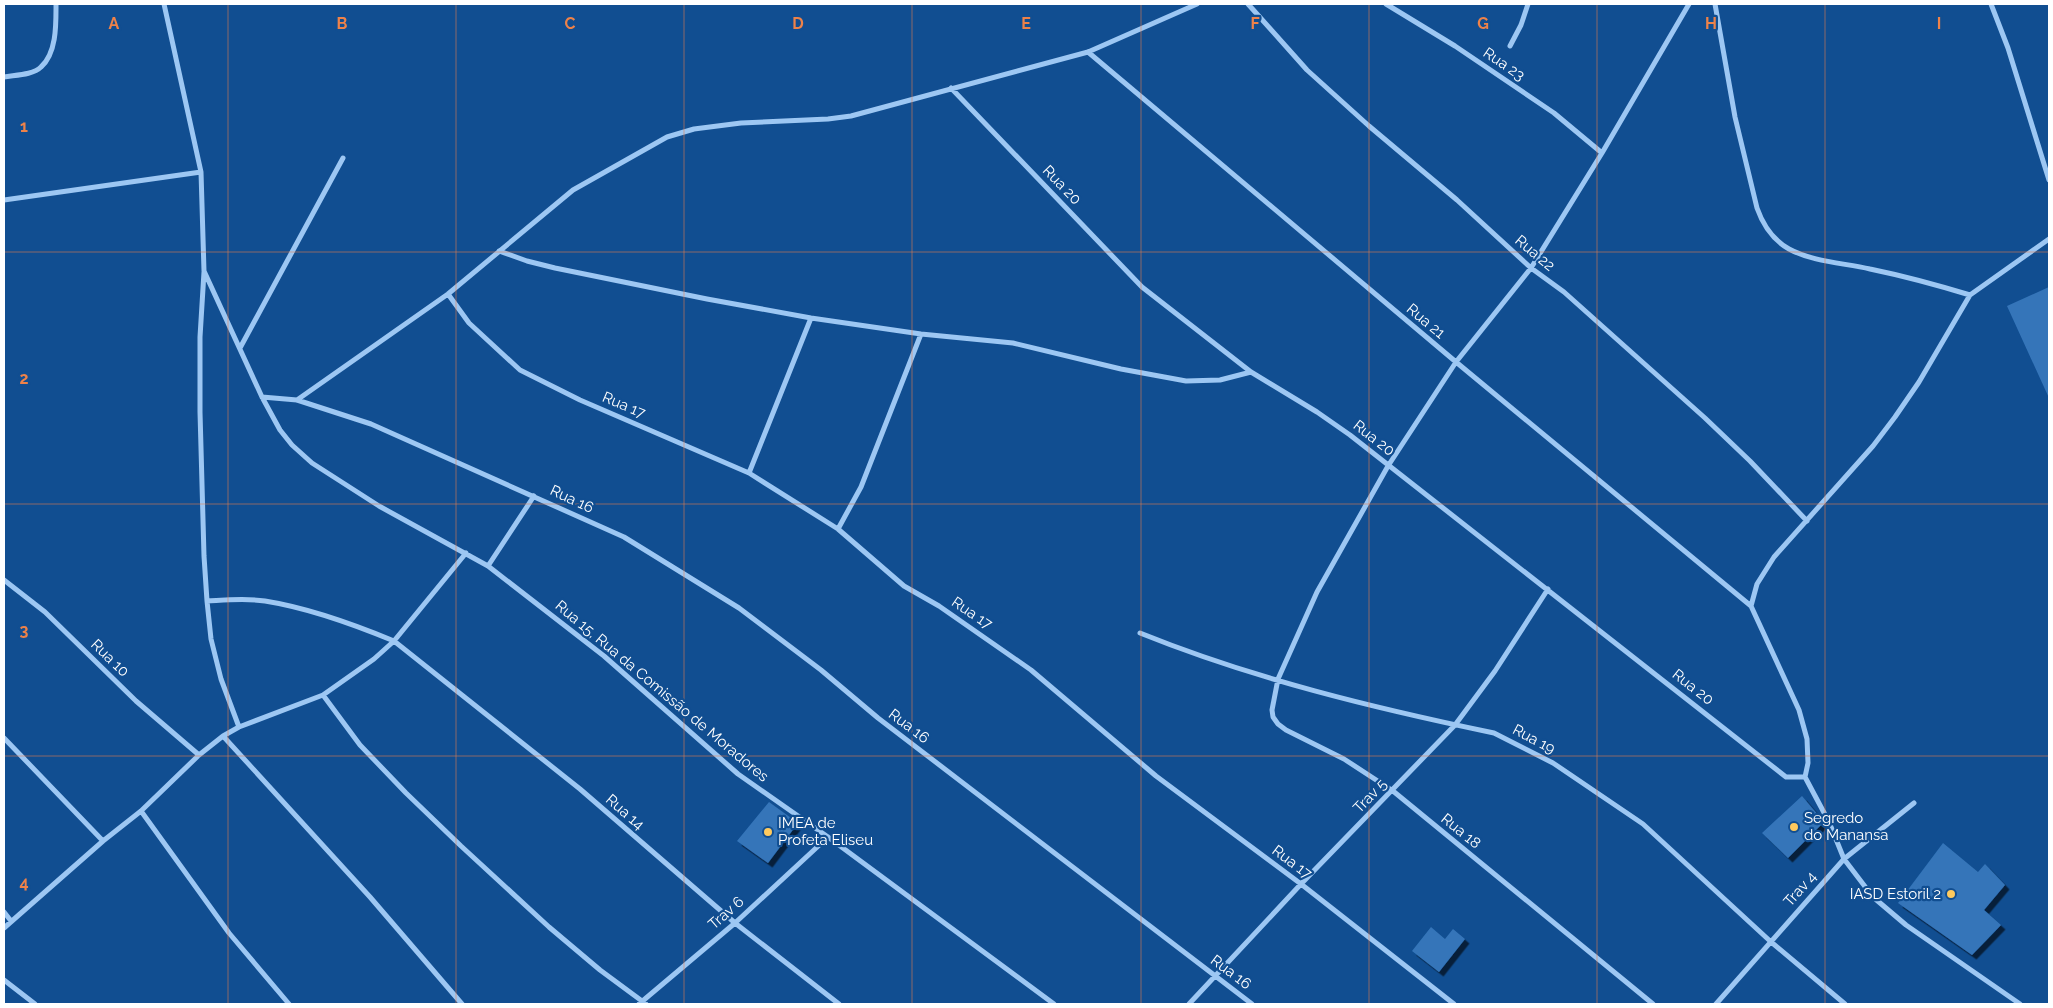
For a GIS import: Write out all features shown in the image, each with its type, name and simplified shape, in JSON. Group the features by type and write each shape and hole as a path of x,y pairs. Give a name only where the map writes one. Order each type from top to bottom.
{"street":[{"path":"4,77 24,74 41,67 52,50 56,4"},
{"path":"164,4 201,172 204,271 200,337 200,402 204,556 211,639 220,679 239,727"},
{"path":"297,400 448,294 573,190 667,137 694,128 741,122 828,119 851,116 1088,52 1197,4"},
{"name":"Rua 22","path":"1248,4 1307,70 1369,126 1457,200 1531,268 1564,292 1705,418 1750,461 1807,521"},
{"name":"Rua 23","path":"1386,4 1448,42 1554,113 1602,154"},
{"path":"1510,46 1521,25 1528,4"},
{"name":"Rua 18","path":"1653,1004 1393,791 1344,759 1286,730 1273,717 1272,710 1278,679 1317,592 1388,466 1456,362 1531,268 1602,154 1689,4"},
{"path":"1714,4 1734,117 1757,208 1762,222 1772,235 1788,248 1806,256 1911,278 1970,295"},
{"path":"1991,4 2008,48 2049,180"},
{"name":"Rua 21","path":"1088,52 1456,362 1751,606"},
{"name":"Rua 20","path":"951,88 1142,287 1251,372 1317,412 1388,466 1548,589 1786,777 1805,778"},
{"path":"240,348 343,158"},
{"path":"4,200 201,172"},
{"path":"2020,1004 1900,919 1873,897 1844,859 1829,822 1805,778 1808,763 1807,739 1799,710 1751,606 1757,584 1774,557 1873,446 1895,417 1919,382 1970,295 2049,239"},
{"path":"499,251 527,261 619,281 811,318 921,334 1013,343 1121,369 1186,382 1220,380 1251,372"},
{"name":"Rua 15, Rua da Comissão de Moradores","path":"204,271 262,397 280,430 292,445 312,463 379,506 488,566 604,656 738,774 828,837 1054,1004"},
{"name":"Rua 17","path":"448,294 469,322 520,370 580,400 749,473 838,529 904,586 946,611 1031,670 1156,776 1301,884 1454,1004"},
{"path":"749,473 811,318"},
{"path":"838,529 861,487 921,334"},
{"name":"Rua 16","path":"262,397 297,400 371,424 624,537 739,608 821,670 878,718 1252,1004"},
{"path":"488,566 534,496"},
{"path":"4,928 103,841 141,811 199,754 223,736 239,727 323,695 374,659 394,641 466,553"},
{"name":"Rua 10","path":"4,580 45,612 136,701 199,754"},
{"name":"Trav 5","path":"1189,1004 1301,884 1455,725 1496,671 1548,589"},
{"name":"Rua 14","path":"208,600 265,601 368,630 394,641 580,789 735,923 839,1004"},
{"name":"Rua 19","path":"1140,633 1188,652 1331,696 1494,733 1517,743 1553,763 1642,824 1770,941 1845,1004"},
{"path":"323,695 360,745 406,794 549,927 642,1003"},
{"path":"223,736 370,897 462,1004"},
{"path":"4,738 103,841"},
{"name":"Trav 4","path":"1716,1004 1844,859 1914,802"},
{"path":"141,811 229,933 290,1004"},
{"name":"Trav 6","path":"642,1003 735,923 828,837"},
{"path":"4,912 11,921"},
{"path":"4,980 35,1004"}],"building":[{"path":"2049,287 2049,398 2007,306"},
{"name":"Segredo do Manansa","path":"1802,796 1824,822 1788,858 1762,833"},
{"name":"IMEA de Profeta Eliseu","path":"769,802 798,823 768,863 737,841"},
{"name":"IASD Estoril 2","path":"1943,843 1978,872 1985,864 2005,885 1984,910 2001,925 1972,955 1898,903"},
{"path":"1431,927 1445,939 1453,929 1465,939 1439,972 1412,951"}],"place":[{"name":"Segredo do Manansa","path":"1794,827"},
{"name":"IMEA de Profeta Eliseu","path":"768,832"},
{"name":"IASD Estoril 2","path":"1951,894"}]}
